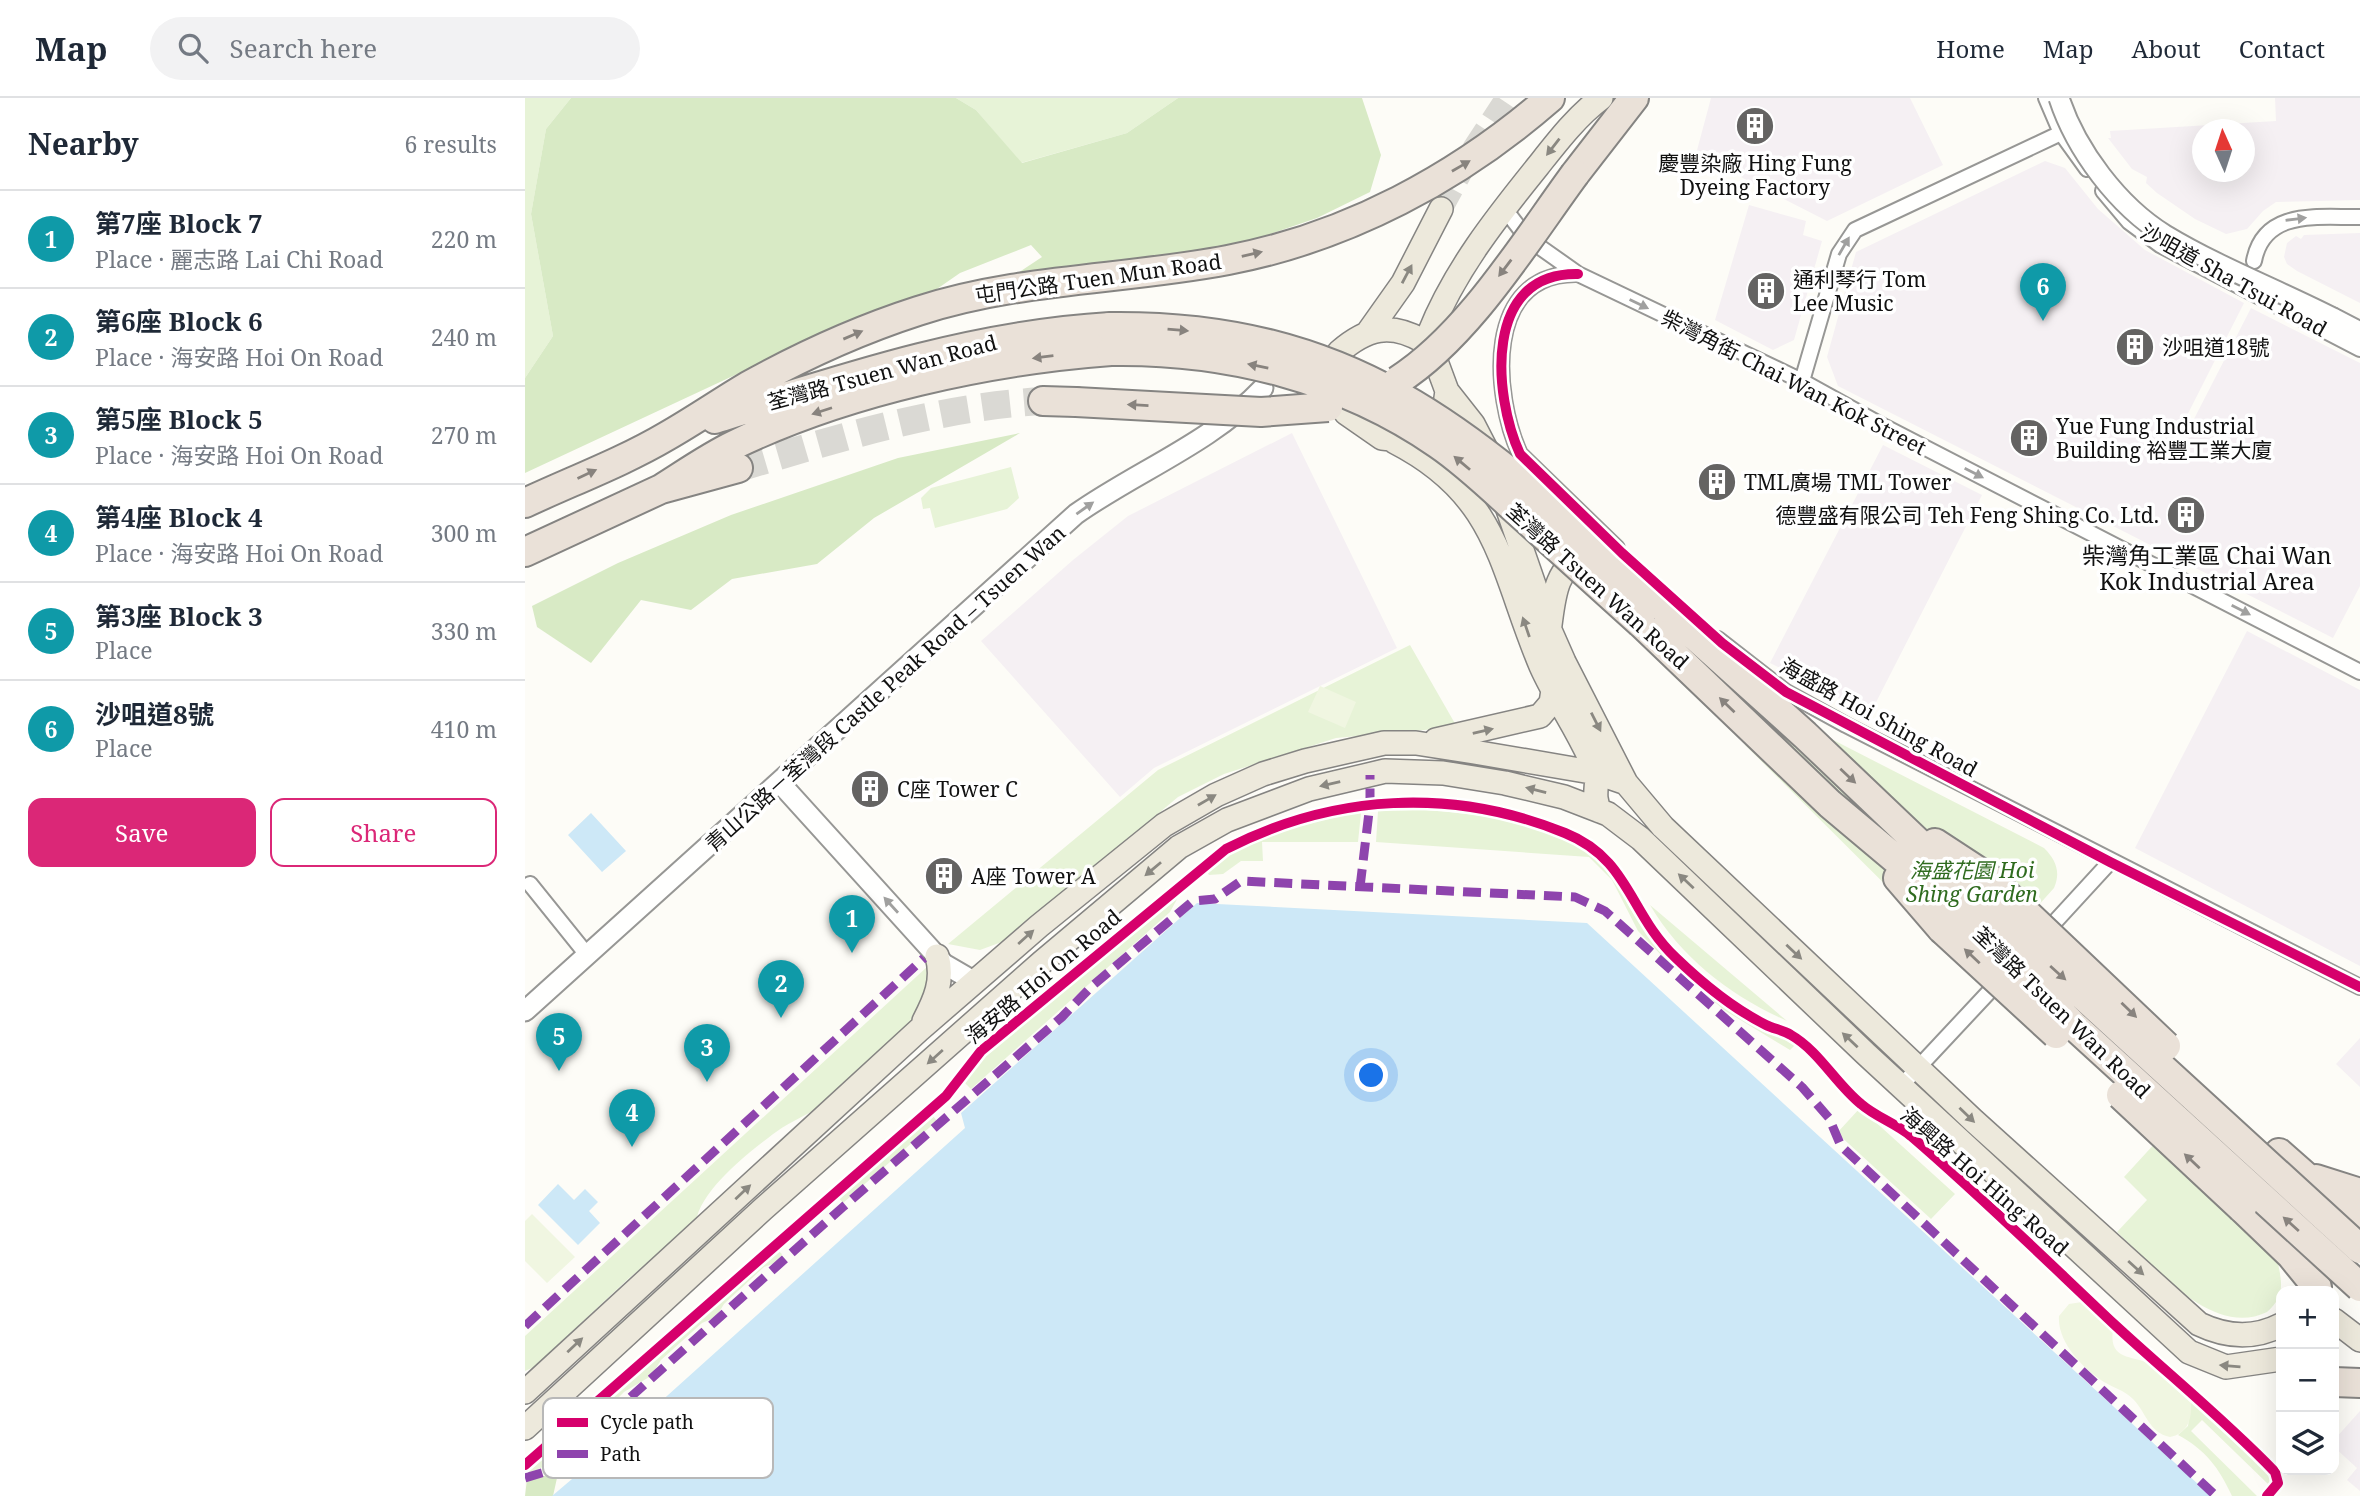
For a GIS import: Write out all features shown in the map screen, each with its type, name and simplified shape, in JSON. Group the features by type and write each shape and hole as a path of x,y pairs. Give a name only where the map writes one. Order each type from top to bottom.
{"highway":[{"name":"屯門公路 Tuen Mun Road","path":"525,503 666,437 779,369 847,337 919,310 1020,286 1227,260 1274,250 1324,232 1423,188 1471,161 1550,98"},
{"path":"1397,381 1424,363 1470,314 1634,98"},
{"name":"荃灣路 Tsuen Wan Road","path":"661,489 735,445 831,408 902,386 1110,339 1188,331 1274,344 1355,372 1429,411 1493,458 1566,519 2360,1249"},
{"name":"荃灣路 Tsuen Wan Road","path":"666,437 825,384 963,346 1034,334 1110,339 1296,375 1357,399 1419,432 1495,491 1641,623 1831,804 1944,899 2073,1025 2360,1287"},
{"path":"1043,401 1261,412 1337,403"},
{"path":"525,552 661,489 738,468"},
{"path":"1831,804 1943,929 2291,1255 2315,1286"},
{"path":"1891,816 1990,879 2279,1153 2338,1205 2360,1217"},
{"path":"2304,1175 2360,1192"},
{"path":"2339,1382 2360,1383"}],"main road":[{"path":"1369,331 1401,330 1426,337 1463,267 1504,208 1567,130 1601,98"},
{"path":"1441,209 1402,283 1369,331 1339,352 1334,374 1337,403 1367,430 1426,460 1471,502 1499,547 1531,642 1597,774 1595,796 1604,813 1622,805 1626,783"},
{"path":"1395,442 1412,441 1429,433 1439,424 1445,412 1447,391 1437,364"},
{"name":"海興路 Hoi Hing Road","path":"1447,391 1459,403 1485,446 1549,628 1626,783 1663,827 1918,1068 2199,1324 2212,1330 2245,1335 2265,1333 2276,1328"},
{"path":"1549,628 1555,587 1569,564 1585,553 1600,548 1622,553"},
{"path":"1416,743 1475,733 1540,716 1551,703 1553,690"},
{"name":"海安路 Hoi On Road","path":"525,1392 919,1030 1164,825 1216,794 1263,774 1364,745 1416,743 1597,774 1626,783"},
{"name":"海安路 Hoi On Road","path":"558,1398 754,1218 1041,963 1179,847 1227,820 1309,789 1385,771 1443,773 1505,783 1564,797 1604,813"},
{"name":"海興路 Hoi Hing Road","path":"1604,813 1641,839 1901,1086 2189,1352 2226,1367 2276,1360"},
{"path":"919,1030 937,990 940,972 937,956"},
{"path":"975,982 997,981 1041,963"},
{"path":"2317,1286 2319,1272 2332,1244 2344,1234 2360,1228"},
{"path":"2339,1324 2360,1341"},
{"path":"2339,1347 2360,1341"},
{"name":"海安路 Hoi On Road","path":"525,1428 543,1411"}],"street":[{"name":"沙咀道 Sha Tsui Road","path":"2046,98 2061,133 2129,222 2160,245 2256,291 2360,349"},
{"path":"2059,98 2090,161 2130,207 2147,221 2164,234 2335,313"},
{"path":"2071,98 2100,156 2135,198 2170,226 2335,313"},
{"path":"1802,381 1839,254 1855,230 2061,133"},
{"name":"柴灣角街 Chai Wan Kok Street","path":"1504,208 1527,238 1578,274 1802,381 1885,427 2360,672"},
{"path":"2254,261 2266,234 2283,221 2360,217"},
{"name":"海盛路 Hoi Shing Road","path":"1578,274 1555,276 1528,291 1507,322 1501,346 1503,398 1511,435 1520,454 1622,553 1722,643 1786,692 2111,862 2360,987"},
{"name":"沙咀道 Sha Tsui Road","path":"2335,313 2360,320"},
{"name":"沙咀道 Sha Tsui Road","path":"2335,313 2360,332"},
{"name":"青山公路－荃灣段 Castle Peak Road – Tsuen Wan","path":"525,1011 781,784 1076,514 1237,415 1263,388"},
{"path":"781,784 951,971 975,982"},
{"path":"1901,1086 2111,862"},
{"path":"530,884 588,956"}],"shaded area":[{"path":"1711,98 1910,98 1943,165 1827,221 1696,154"},
{"path":"2275,98 2360,98 2360,200 2276,202 2263,211 2247,229 2226,234 2195,219 2157,193 2146,183 2147,177 2132,169 2108,138 2111,138 2110,131 2192,126 2192,182 2255,182 2255,122 2276,121"},
{"path":"2045,161 2065,168 2098,209 2145,250 2244,303 2168,453 2175,456 2251,308 2360,363 2360,586 2333,638 1838,386 1827,357 1856,252"},
{"name":"通利琴行 Tom Lee Music","path":"1749,205 1806,221 1803,235 1822,241 1794,340 1773,350 1715,320"},
{"path":"2360,233 2360,303 2297,271 2287,264 2284,257 2287,243 2296,236 2301,239 2304,235"},
{"path":"1292,433 1397,648 1154,768 1120,797 981,641 1073,560 1128,516"},
{"path":"1883,445 1982,495 1870,714 1770,663"},
{"path":"2247,631 2360,690 2360,966 2135,848"},
{"path":"2360,1038 2360,1087 2336,1064"},
{"path":"2360,1411 2360,1491 2347,1480 2357,1468 2339,1452 2339,1434"}],"green space":[{"path":"525,98 571,98 546,129 531,214 553,336 525,378"},
{"path":"571,98 956,98 976,110 1022,163 1127,133 1178,98 1362,98 1381,155 1370,192 1317,218 1241,244 1015,275 1042,257 1031,245 960,273 934,291 840,326 525,473 525,378 553,336 531,214 546,129"},
{"path":"956,98 1178,98 1127,133 1021,163 976,110"},
{"path":"1020,433 874,518 817,564 732,579 691,610 641,600 591,663 537,627 532,606 618,563 731,515 898,458"},
{"path":"1011,467 1019,498 1007,509 935,528 930,508 923,509 921,498 931,488"},
{"path":"1410,645 1457,727 1336,738 1224,774 1178,797 1007,940 980,950 948,944 1158,770"},
{"path":"1320,686 1356,702 1345,728 1308,712"},
{"name":"海盛花園 Hoi Shing Garden","path":"1770,717 1806,726 2044,848 2056,866 2054,888 1976,975 1745,745"},
{"path":"1425,810 1490,817 1534,827 1575,844 1593,855 1613,876 1635,916 1666,954 1684,971 1744,1017 1795,1045 1790,1050 1724,1010 1665,959 1638,931 1612,880 1589,857 1376,842 1378,811"},
{"path":"1361,813 1358,842 1262,842 1263,861 1241,861 1223,874 1209,875 1206,870 1259,837 1319,818"},
{"path":"1181,892 1170,912 971,1089 965,1083 985,1053"},
{"path":"1650,905 1787,1021 1746,1000 1709,974 1677,942"},
{"path":"928,966 929,987 925,1003 904,1031 878,1058 827,1102 782,1128 740,1160 716,1184 696,1222 628,1279 534,1367 525,1371 525,1336"},
{"path":"1860,1108 1955,1194 1931,1219 1837,1133"},
{"path":"933,1116 937,1121 843,1203 837,1196"},
{"path":"2157,1141 2277,1258 2281,1286 2276,1286 2276,1302 2273,1306 2267,1312 2246,1318 2225,1316 2205,1307 2166,1279 2117,1232 2147,1200 2124,1177"},
{"path":"532,1214 575,1257 547,1283 525,1261 525,1221"},
{"path":"776,1249 782,1254 778,1262 764,1267 724,1304 716,1317 702,1323 661,1360 651,1376 618,1398 611,1398"},
{"path":"2082,1302 2113,1330 2115,1348 2119,1352 2149,1364 2191,1402 2190,1419 2185,1429 2170,1437 2157,1431 2133,1399 2096,1376 2073,1354 2062,1335 2059,1316 2069,1304"},
{"path":"2191,1402 2270,1475 2269,1485 2202,1420 2191,1431 2257,1496 2232,1496 2211,1461 2178,1435 2188,1426"},
{"path":"543,1459 543,1467 525,1475"},
{"path":"543,1476 557,1478 553,1496 525,1496 527,1479"}],"water":[{"path":"591,813 626,851 602,872 568,835"},
{"path":"1197,903 1587,923 2211,1496 552,1496 573,1478 773,1478 773,1398 665,1398 965,1128 961,1113"},
{"path":"558,1184 574,1200 585,1189 598,1202 589,1211 600,1223 578,1245 538,1205"}],"tunnel":[{"path":"1441,209 1474,148 1507,98"},
{"path":"738,468 851,435 927,417 1004,404 1043,401"}],"marked path":[{"path":"1360,887 1370,804 1370,775"},
{"path":"630,1398 843,1207 1062,1017 1091,987 1193,901 1215,899 1241,881 1575,897 1605,911 1802,1087 1829,1118 1841,1146 2216,1496"},
{"path":"525,1326 924,958"},
{"path":"525,1478 543,1473"}],"cycle path":[{"path":"1578,274 1547,279 1525,293 1511,315 1503,341 1501,371 1504,401 1520,454 1622,553 1722,643 1786,692 2110,862 2360,987"},
{"path":"601,1398 946,1096 981,1051 1226,849 1308,817 1393,803 1436,803 1479,808 1522,818 1565,833 1587,844 1603,857 1616,872 1660,941 1676,958 1742,1011 1801,1042 1852,1096 1867,1109 1905,1131 1937,1159 2256,1453 2275,1472 2278,1483 2267,1496"},
{"path":"525,1465 543,1449"}],"place":[{"name":"慶豐染廠 Hing Fung Dyeing Factory","path":"1755,126"},
{"name":"通利琴行 Tom Lee Music","path":"1766,291"},
{"name":"沙咀道8號","path":"2043,321"},
{"name":"沙咀道18號","path":"2135,347"},
{"name":"Yue Fung Industrial Building 裕豐工業大廈","path":"2029,438"},
{"name":"TML廣場 TML Tower","path":"1717,482"},
{"name":"德豐盛有限公司 Teh Feng Shing Co. Ltd.","path":"2186,515"},
{"name":"C座 Tower C","path":"870,789"},
{"name":"A座 Tower A","path":"944,876"},
{"name":"第7座 Block 7","path":"852,953"},
{"name":"第6座 Block 6","path":"781,1018"},
{"name":"第3座 Block 3","path":"559,1071"},
{"name":"第5座 Block 5","path":"707,1082"},
{"name":"第4座 Block 4","path":"632,1147"}],"district":[{"name":"柴灣角工業區 Chai Wan Kok Industrial Area","path":"2207,568"}]}
